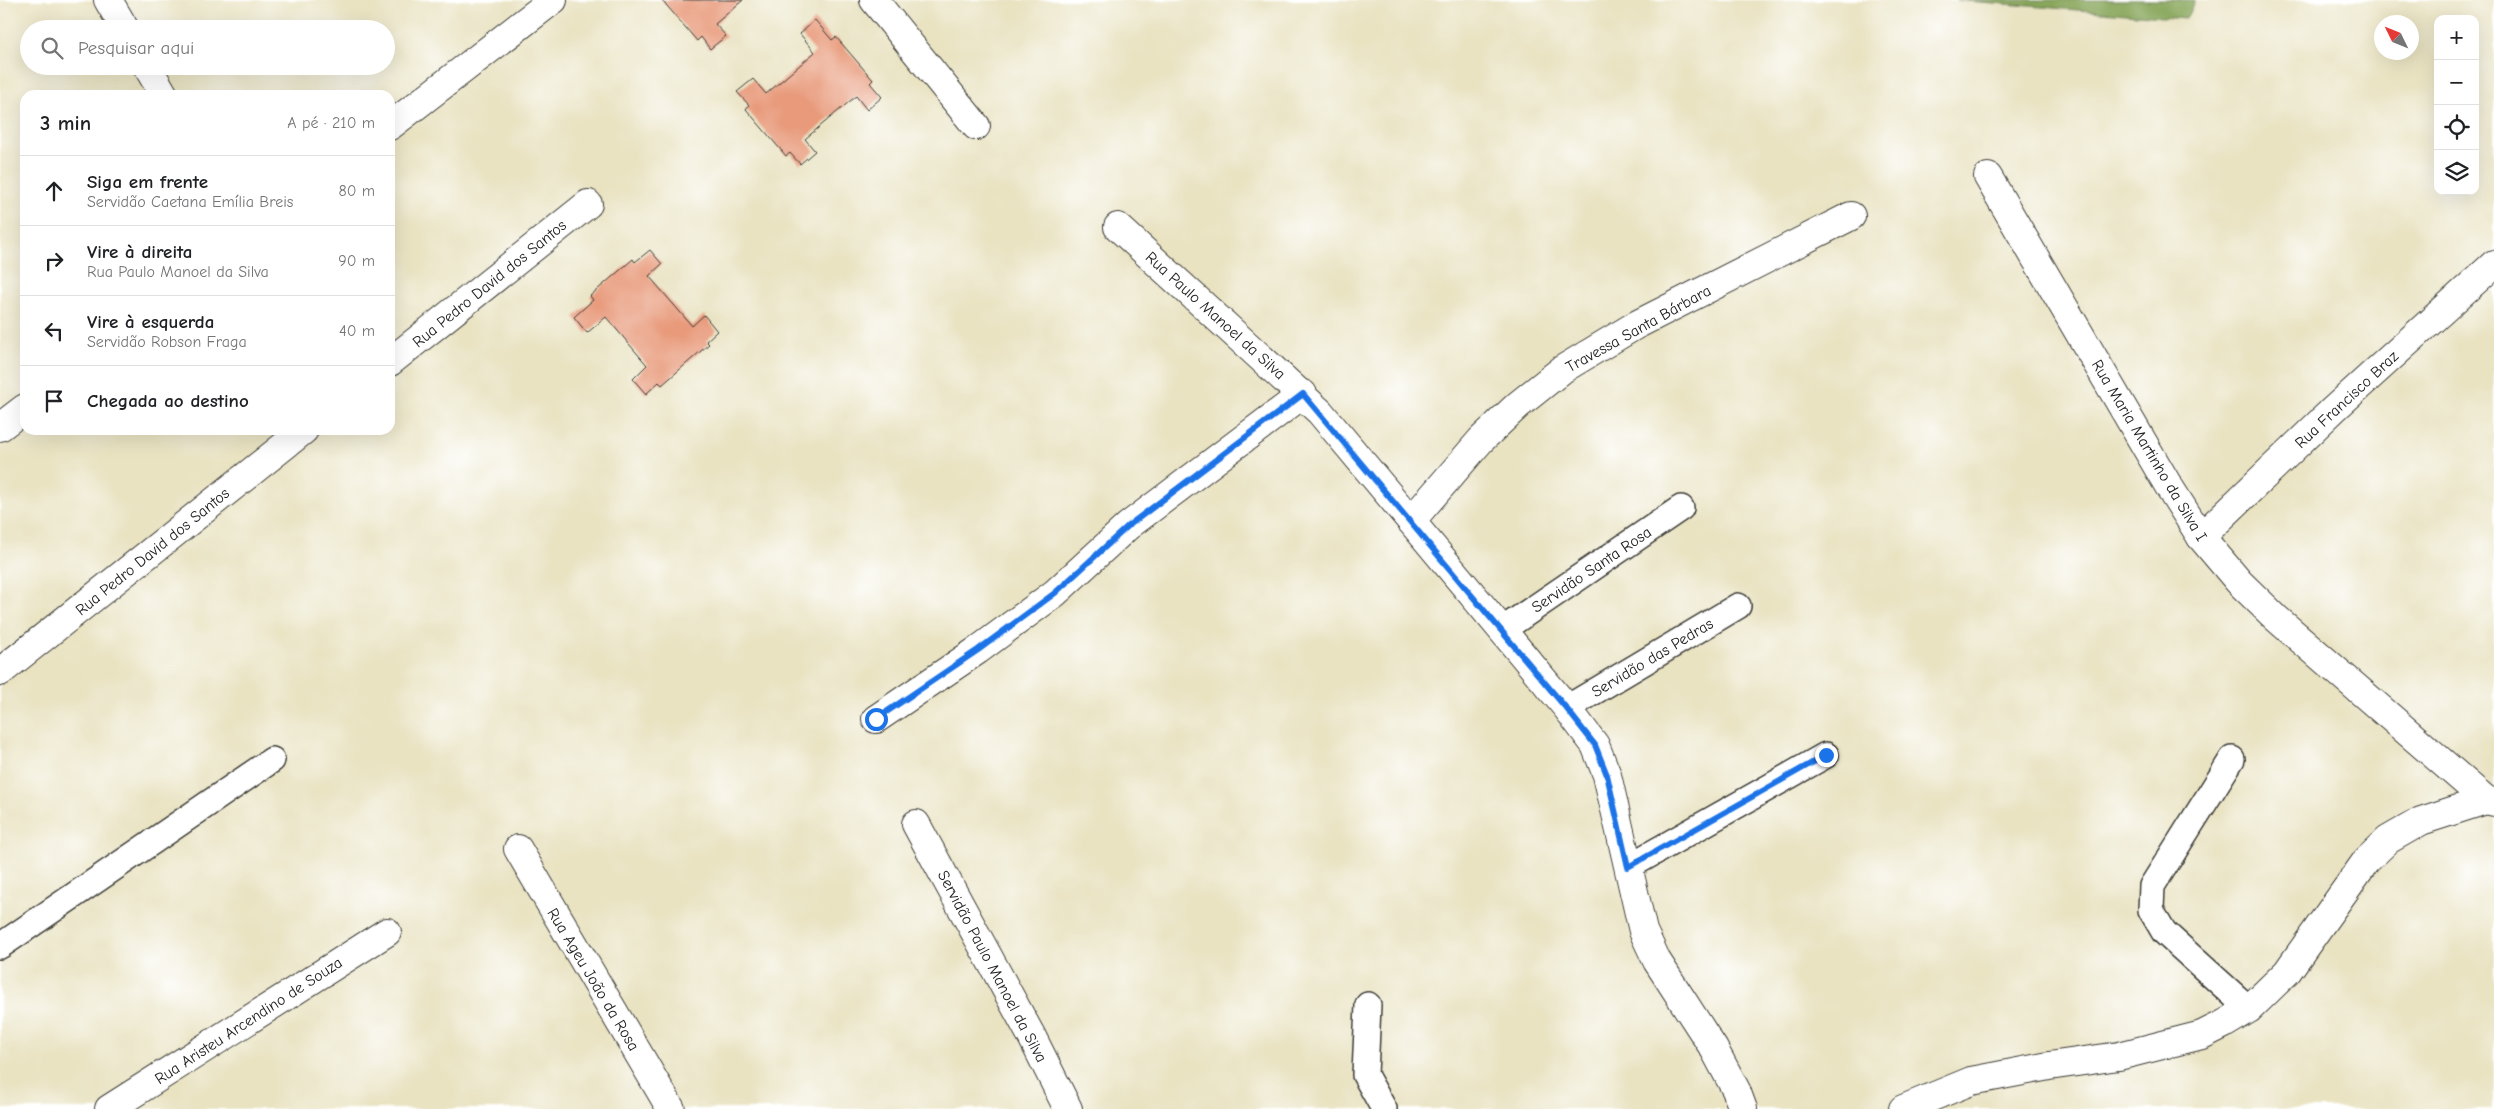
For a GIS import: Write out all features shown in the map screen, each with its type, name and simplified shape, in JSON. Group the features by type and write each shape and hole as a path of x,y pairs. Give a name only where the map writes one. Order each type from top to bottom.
{"street":[{"path":"108,0 120,20"},
{"path":"874,0 976,126"},
{"path":"395,122 537,5"},
{"path":"152,75 161,90"},
{"name":"Rua Maria Martinho da Silva I","path":"1988,177 2168,485 2201,536 2239,582 2276,618 2490,801"},
{"name":"Rua Pedro David dos Santos","path":"395,358 588,204"},
{"name":"Travessa Santa Bárbara","path":"1410,521 1481,440 1518,405 1563,369 1636,325 1851,216"},
{"name":"Rua Paulo Manoel da Silva","path":"1118,227 1303,394 1502,630 1595,745 1607,775 1643,930 1657,960 1714,1049 1744,1109"},
{"name":"Rua Francisco Braz","path":"2201,536 2334,408 2494,264"},
{"path":"876,719 978,650 1055,593 1128,526 1303,394"},
{"path":"0,427 20,412"},
{"name":"Rua Pedro David dos Santos","path":"0,672 298,435"},
{"path":"1903,1109 1971,1081 2049,1066 2119,1056 2202,1035 2249,1008 2287,972 2366,861 2388,840 2421,821 2490,801"},
{"name":"Servidão Paulo Manoel da Silva","path":"916,824 1032,1037 1068,1109"},
{"name":"Rua Ageu João da Rosa","path":"518,849 671,1109"},
{"name":"Rua Aristeu Arcendino de Souza","path":"109,1109 387,932"}],"lane":[{"name":"Servidão Santa Rosa","path":"1502,630 1681,508"},
{"name":"Servidão das Pedras","path":"1566,708 1738,606"},
{"path":"1628,867 1826,755"},
{"path":"2232,759 2152,886 2151,910 2164,932 2249,1008"},
{"path":"0,946 272,760"},
{"path":"1368,1005 1365,1074 1384,1109"}],"green space":[{"path":"1956,0 2195,0 2186,19"}],"building":[{"path":"662,0 743,0 715,24 726,36 710,49 701,37 697,41"},
{"path":"815,20 832,40 836,37 873,80 870,83 882,97 867,110 856,96 805,139 815,151 800,164 790,153 786,156 746,109 749,105 737,92 753,79 766,94 815,52 800,34"},
{"path":"650,250 662,264 649,276 692,326 704,315 717,331 706,341 709,344 662,385 659,382 646,394 633,379 647,365 606,317 587,333 574,317 593,300 590,296 633,259 635,262"}],"route":[{"path":"876,719 978,650 1055,593 1128,526 1303,394 1320,412 1595,745 1607,775 1628,867 1826,755"}]}
